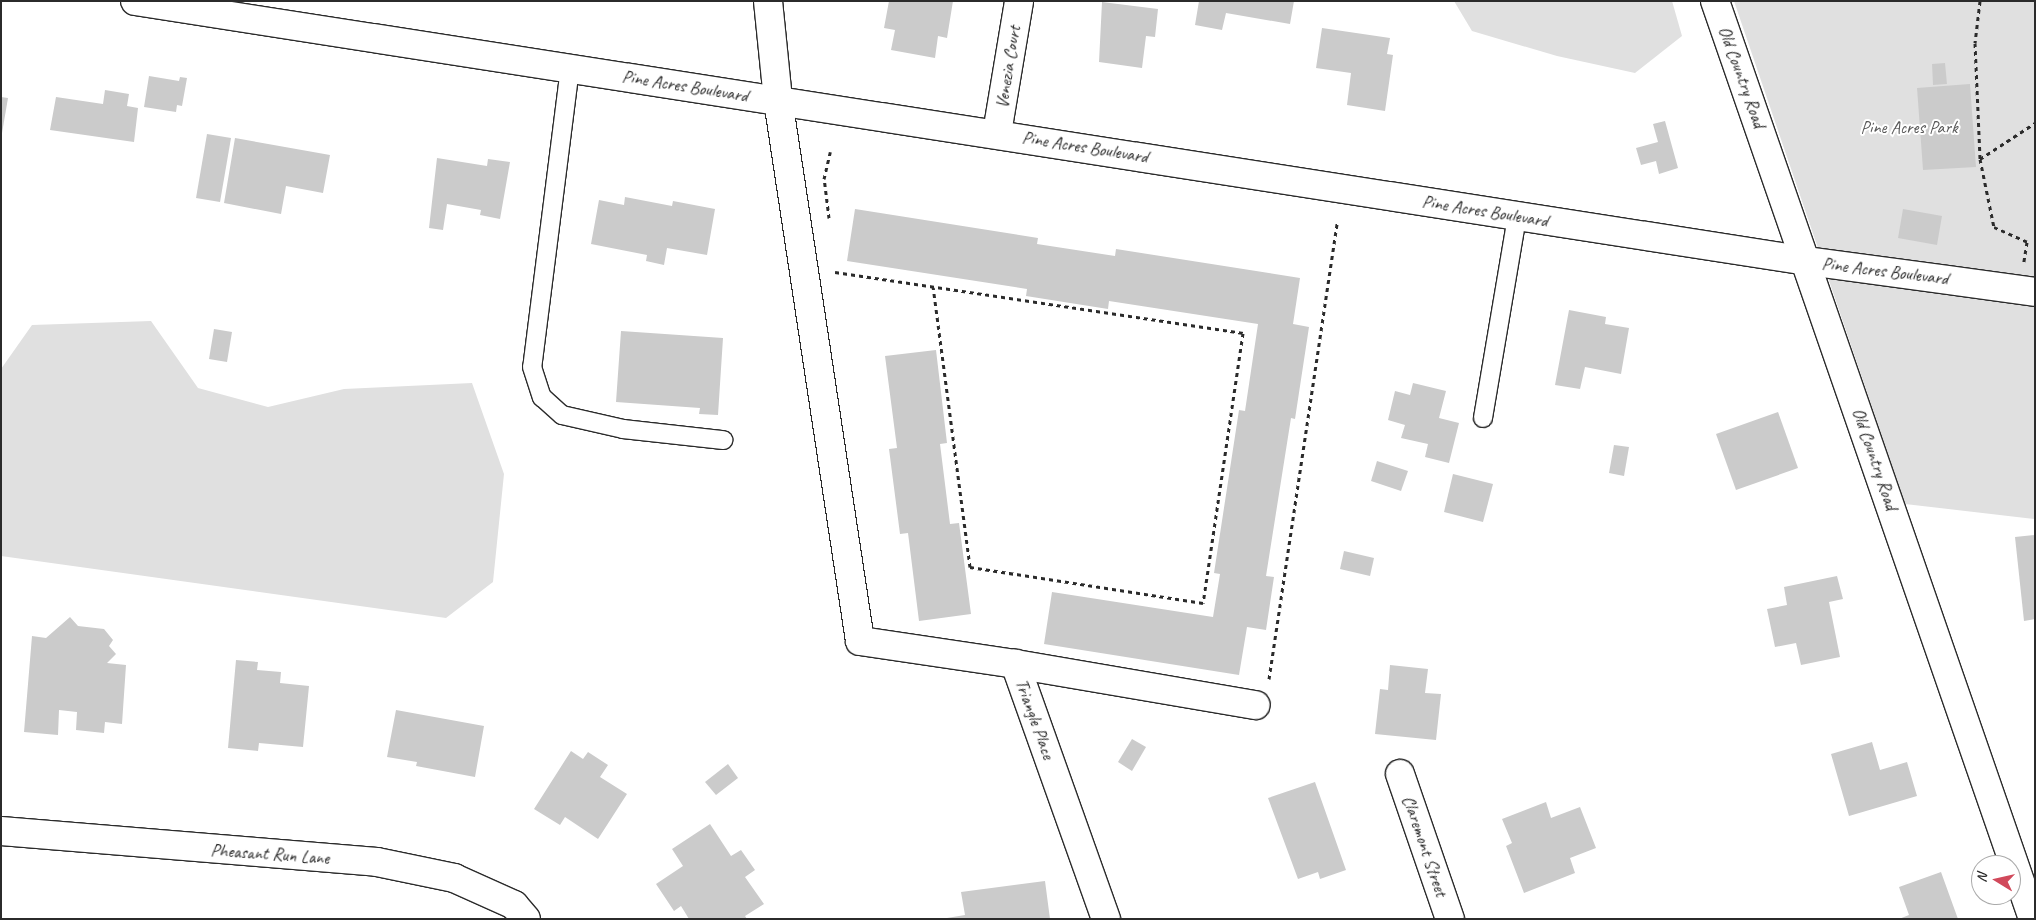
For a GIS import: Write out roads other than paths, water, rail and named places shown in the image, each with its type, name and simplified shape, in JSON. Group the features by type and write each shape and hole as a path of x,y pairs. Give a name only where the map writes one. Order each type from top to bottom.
{"street":[{"name":"Pine Acres Boulevard","path":"135,1 249,10 570,68 997,133 1807,261 2035,292"},
{"path":"768,1 778,100 860,641 1015,664"},
{"name":"Venezia Court","path":"997,133 1019,1"},
{"name":"Old Country Road","path":"1715,1 1807,261 2033,919"},
{"name":"Triangle Place","path":"1106,919 1015,664 1256,705"},
{"name":"Claremont Street","path":"1400,774 1450,919"},
{"name":"Pheasant Run Lane","path":"1,831 377,862 454,878 514,905 526,919"}],"lane":[{"path":"570,68 532,367 542,398 562,416 623,430 723,440"},
{"path":"1483,418 1517,216"}],"park label":[{"name":"Pine Acres Park","path":"1909,127"}]}
